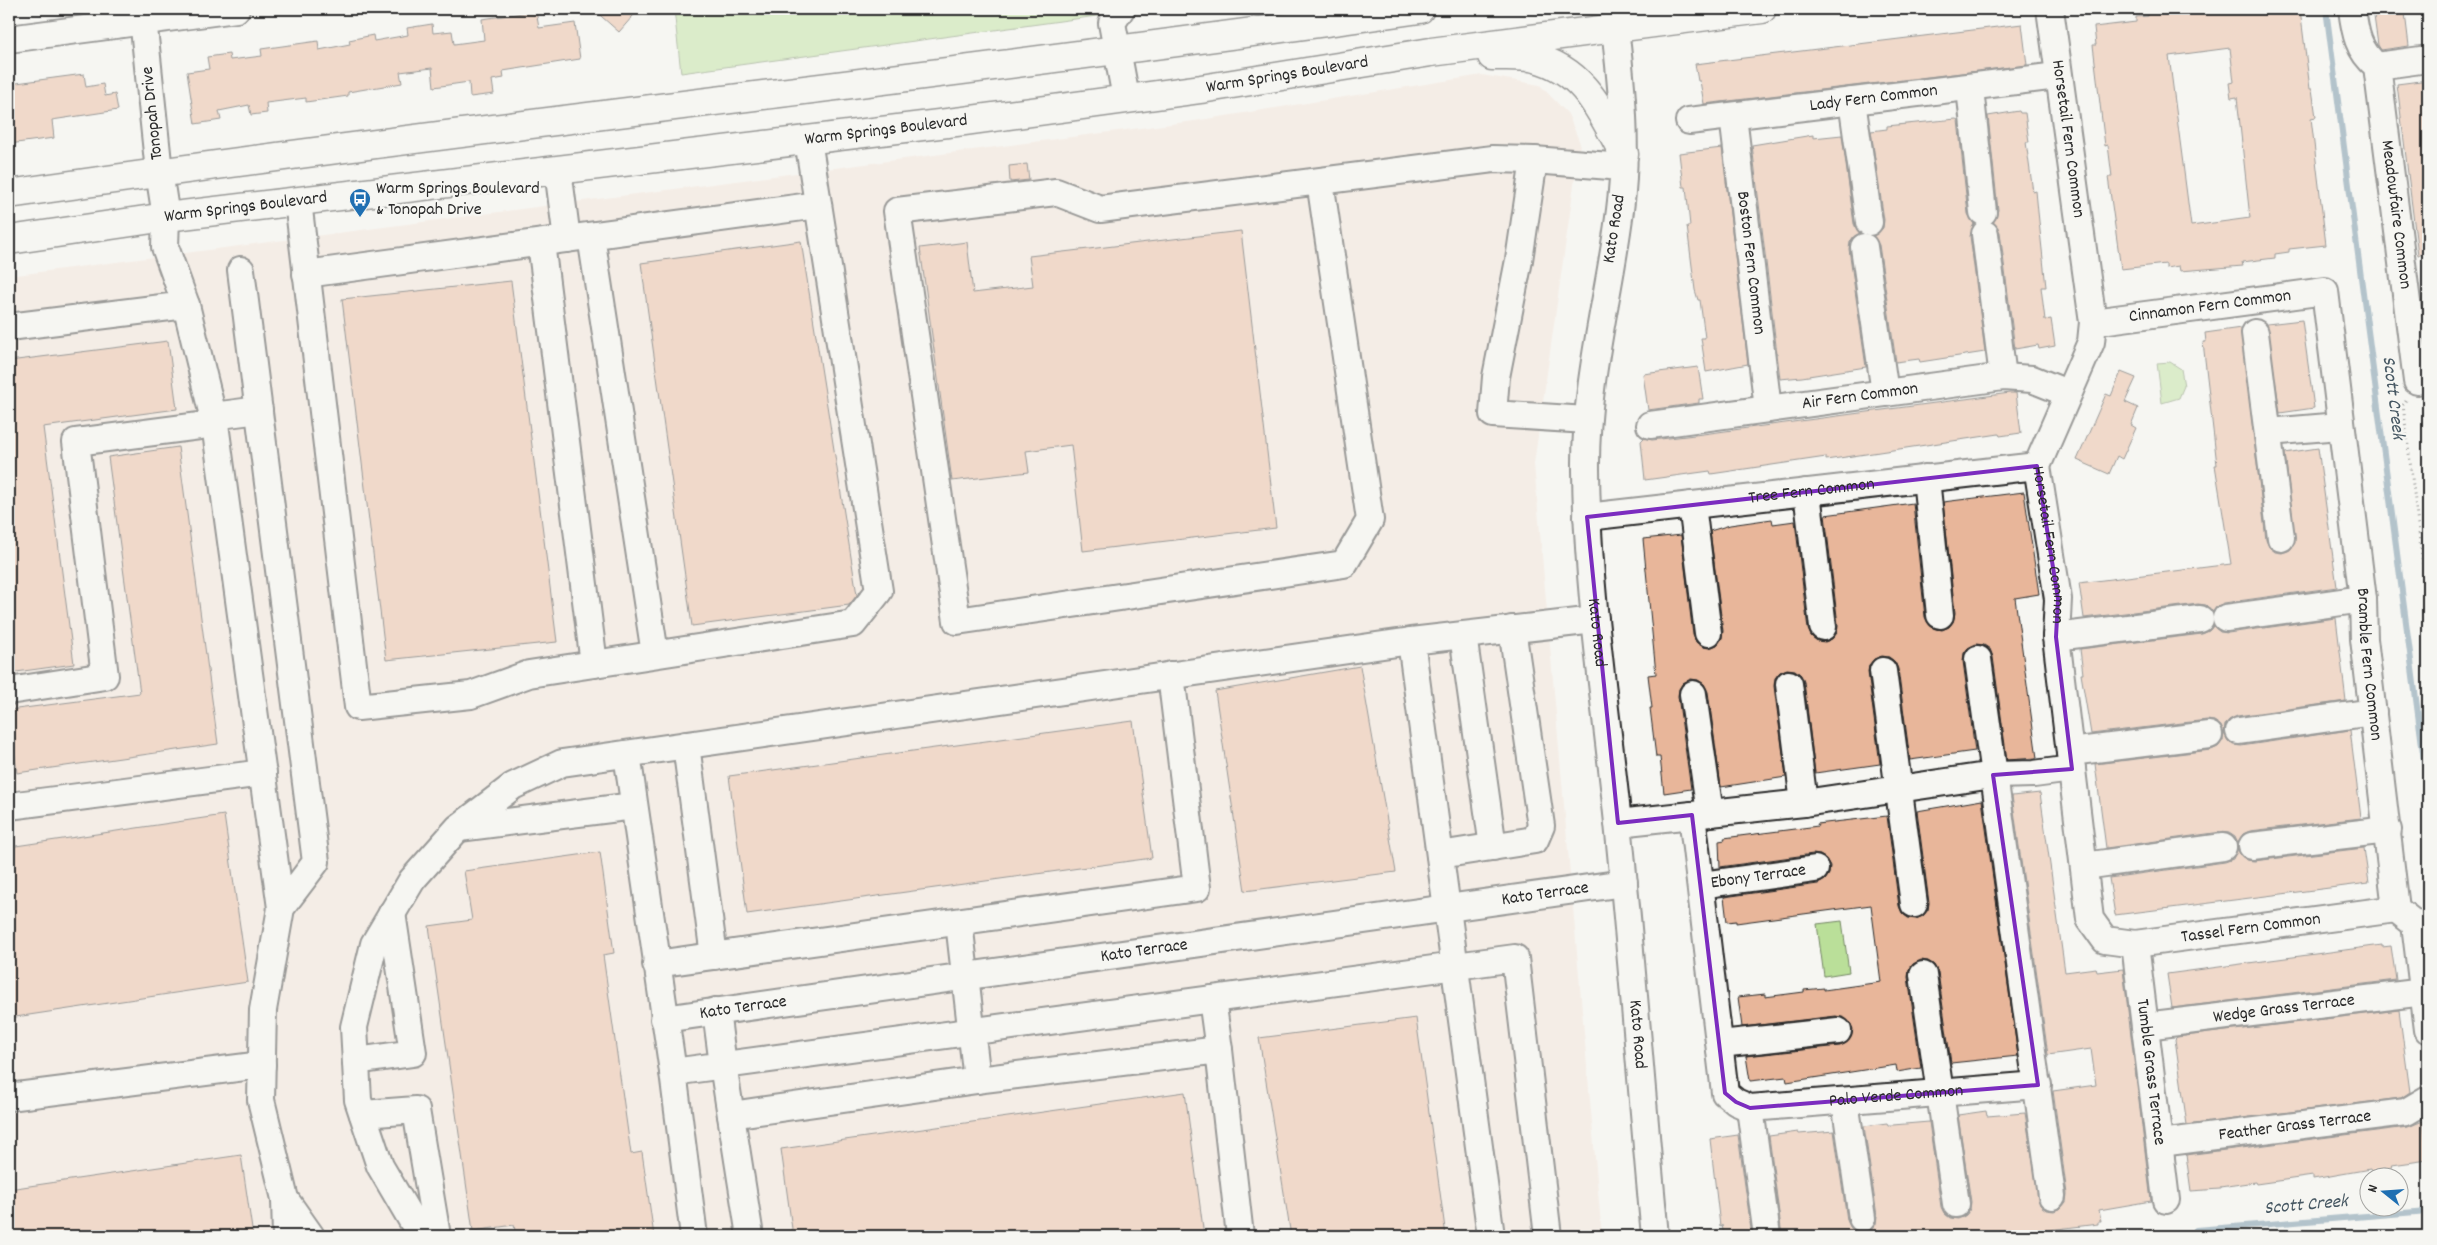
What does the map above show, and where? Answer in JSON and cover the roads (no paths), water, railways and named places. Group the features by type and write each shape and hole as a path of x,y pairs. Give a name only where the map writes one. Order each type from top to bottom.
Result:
{"main road":[{"path":"9,194 159,172 1117,52 1420,9"},
{"name":"Warm Springs Boulevard","path":"9,240 166,217 808,140 1201,89 1431,52 1614,18 1762,9"},
{"path":"1431,52 1535,58 1573,76 1590,92 1624,160"}],"street":[{"path":"9,39 142,15 236,9"},
{"name":"Horsetail Fern Common","path":"2050,9 2057,76 2093,322 2091,342 2037,466 2058,599 2056,637 2090,919 2105,940"},
{"path":"2352,9 2356,40 2369,60 2378,66 2428,60"},
{"path":"1109,13 1126,98"},
{"name":"Tonopah Drive","path":"142,15 159,172 166,217 165,247 186,305 214,420 281,908"},
{"name":"Kato Road","path":"1614,18 1622,102 1624,160 1620,211 1595,352 1587,420 1587,516 1595,620 1624,884 1655,1236"},
{"name":"Meadowfaire Common","path":"2378,66 2423,380"},
{"name":"Lady Fern Common","path":"1690,121 2057,76"},
{"path":"1970,88 2003,377"},
{"path":"1852,102 1869,222"},
{"name":"Boston Fern Common","path":"1733,116 1768,409"},
{"path":"298,201 358,707 471,695 529,674 853,624 879,592 808,140"},
{"path":"1320,181 1370,520 1344,564 957,621 897,211 1056,192 1100,209 1320,181 1493,159 1624,160"},
{"path":"1534,160 1496,377 1493,414 1587,420"},
{"path":"558,170 579,238 655,654"},
{"path":"306,274 818,205"},
{"path":"541,243 594,664"},
{"path":"1864,247 1885,393"},
{"path":"241,270 316,862 281,908 263,1010 261,1100 285,1199 286,1236"},
{"name":"Cinnamon Fern Common","path":"2093,322 2324,290"},
{"name":"Bramble Fern Common","path":"2324,290 2363,599 2364,639 2396,909"},
{"path":"9,327 186,305"},
{"path":"2256,333 2281,538"},
{"name":"Air Fern Common","path":"1650,425 2003,377 2032,379 2068,393"},
{"path":"9,691 105,676 76,442 214,420 259,410"},
{"path":"2268,432 2340,426"},
{"name":"Tree Fern Common","path":"1587,516 2037,466"},
{"path":"1926,478 1940,615"},
{"path":"1807,492 1823,627"},
{"path":"1692,505 1708,633"},
{"path":"2226,618 2363,599"},
{"path":"2056,637 2200,619"},
{"path":"425,1236 414,1224 380,1166 358,1100 354,1027 374,944 412,880 458,828 513,786 562,763 1411,641 1595,620"},
{"path":"1440,855 1535,840 1541,826 1512,629"},
{"path":"1464,635 1493,847"},
{"path":"1411,641 1491,1236"},
{"path":"1978,659 2052,1196"},
{"path":"1883,671 1914,904"},
{"path":"656,964 1197,888 1171,675"},
{"path":"1789,684 1804,803"},
{"path":"1693,694 1701,814 1701,885 1725,1093 1736,1102 1750,1108 1767,1236"},
{"path":"2239,731 2373,712"},
{"path":"1618,824 1899,790 1993,775 2209,735"},
{"path":"686,745 714,956"},
{"path":"627,754 673,1072 694,1236"},
{"path":"9,806 263,773"},
{"path":"458,828 634,806"},
{"path":"2252,846 2388,830"},
{"path":"2084,866 2223,847"},
{"name":"Ebony Terrace","path":"1701,885 1815,869"},
{"name":"Kato Terrace","path":"664,1019 1624,884"},
{"path":"2396,909 2415,924 2428,1030"},
{"name":"Tassel Fern Common","path":"2105,940 2134,944 2396,909"},
{"path":"356,1061 412,1054 392,913"},
{"path":"958,922 977,1080"},
{"name":"Tumble Grass Terrace","path":"2134,944 2166,1200"},
{"path":"673,1072 1515,958 1548,1236"},
{"path":"1923,975 1956,1204"},
{"name":"Wedge Grass Terrace","path":"2145,1026 2424,992"},
{"path":"1212,999 1240,1236"},
{"path":"716,1011 722,1065 750,1236"},
{"path":"1720,1044 1838,1031"},
{"path":"731,1115 977,1080 1219,1050"},
{"path":"9,1097 262,1065"},
{"name":"Palo Verde Common","path":"1750,1108 2038,1085"},
{"name":"Feather Grass Terrace","path":"2160,1143 2406,1112 2428,1100"},
{"path":"1845,1101 1862,1218"},
{"path":"363,1114 416,1110 438,1236"},
{"path":"285,1199 311,1236"}],"waterway":[{"name":"Scott Creek","path":"2326,9 2428,791"},
{"name":"Scott Creek","path":"2189,1236 2196,1230 2428,1211"}],"place":[{"name":"Warm Springs Boulevard & Tonopah Drive","path":"360,218"}]}
